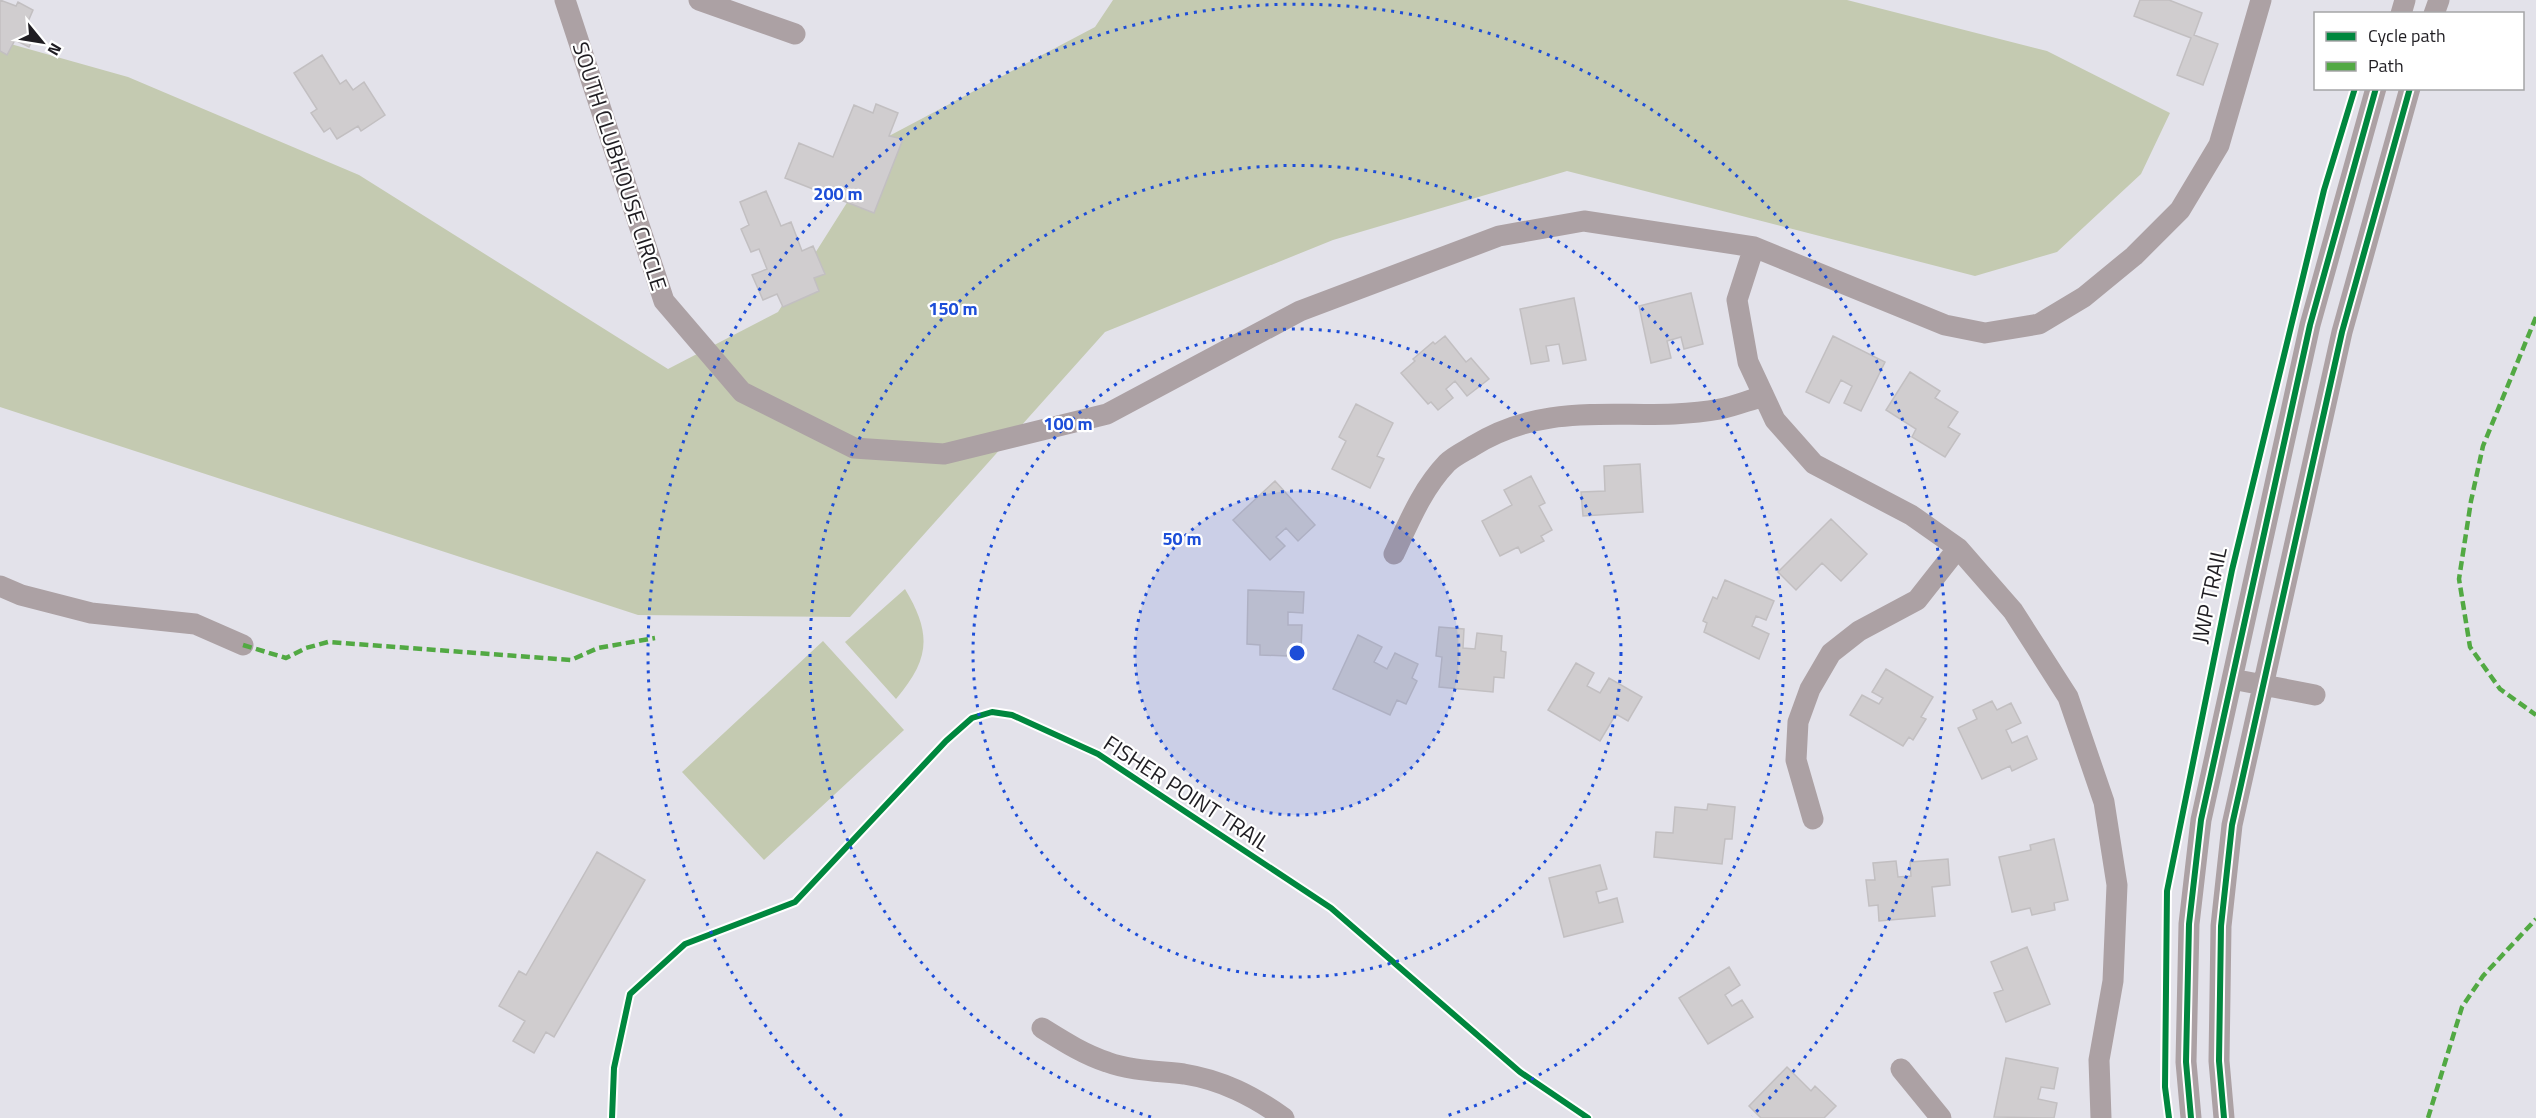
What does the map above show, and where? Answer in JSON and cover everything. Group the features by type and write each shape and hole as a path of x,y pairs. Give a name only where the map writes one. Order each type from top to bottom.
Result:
{"street":[{"name":"SOUTH CLUBHOUSE CIRCLE","path":"565,0 664,301 742,392 854,448 944,454 1107,414 1300,311 1499,236 1584,221 1754,247 1945,325 1985,333 2039,324 2084,297 2133,256 2180,210 2219,145 2261,0"},
{"path":"699,0 795,34"},
{"path":"2191,1118 2186,1062 2189,924 2201,820 2310,325 2375,90"},
{"path":"2224,1118 2219,1061 2221,927 2232,825 2342,332 2409,90"},
{"path":"1754,247 1737,300 1748,362 1775,420 1814,464 1911,515 1958,548 2013,610 2068,697 2104,802 2117,885 2113,981 2099,1060 2101,1118"},
{"path":"1394,554 1422,495 1448,462 1490,436 1545,417 1609,412 1719,409 1764,396"},
{"path":"1813,819 1796,760 1798,722 1810,689 1832,653 1859,631 1917,600 1958,548"},
{"path":"0,586 21,595 91,613 195,624 243,645"},
{"path":"2232,679 2315,695"},
{"path":"1042,1028 1080,1051 1108,1063 1187,1074 1226,1084 1260,1101 1284,1118"},
{"path":"1901,1069 1941,1118"}],"green space":[{"path":"1113,0 1847,0 2047,51 2170,113 2141,174 2057,252 1975,276 1567,171 1333,240 1105,332 850,617 638,615 0,407 0,41 128,77 359,175 668,369 778,312 889,136 1095,27"},
{"path":"905,589 920,620 923,646 916,671 896,699 845,642"},
{"path":"823,641 904,730 764,860 682,772"}],"building":[{"path":"0,0 16,6 18,2 33,10 27,24 30,26 27,31 35,34 29,47 15,40 7,55 0,51"},
{"path":"2140,0 2169,0 2202,13 2194,35 2218,44 2203,85 2177,75 2191,38 2134,16"},
{"path":"322,55 340,84 346,80 353,90 364,82 385,115 361,131 358,126 337,139 330,128 324,132 311,113 317,109 294,73"},
{"path":"876,104 898,113 889,136 903,139 874,213 785,178 799,143 833,157 854,105 873,113"},
{"path":"766,191 781,226 791,222 802,251 813,246 825,274 814,278 819,291 783,307 777,294 763,300 752,275 767,269 759,249 751,252 741,229 749,225 740,202"},
{"path":"1691,293 1703,344 1684,349 1681,337 1667,341 1671,358 1651,363 1639,306"},
{"path":"1574,298 1586,360 1563,364 1559,344 1546,346 1549,361 1531,364 1520,309"},
{"path":"1445,336 1466,362 1471,358 1489,379 1467,396 1455,381 1446,389 1453,398 1438,410 1431,402 1428,404 1401,373 1433,342 1435,344"},
{"path":"1833,336 1885,362 1861,411 1844,403 1852,386 1841,380 1829,403 1806,392"},
{"path":"1910,372 1940,391 1935,398 1958,412 1948,427 1960,434 1945,457 1912,437 1916,429 1886,410"},
{"path":"1356,404 1393,423 1377,456 1384,459 1370,488 1332,469 1346,441 1339,437"},
{"path":"1640,464 1643,512 1583,516 1581,492 1605,491 1604,466"},
{"path":"1531,476 1545,503 1539,506 1552,530 1541,536 1544,541 1521,553 1518,547 1500,556 1482,521 1512,505 1504,490"},
{"path":"1275,481 1315,525 1298,541 1286,528 1276,537 1285,546 1270,560 1233,520"},
{"path":"1831,519 1867,554 1841,581 1822,563 1796,590 1778,572"},
{"path":"1725,580 1774,601 1766,620 1756,616 1752,626 1769,634 1759,659 1704,632 1707,623 1703,621 1713,597 1717,599"},
{"path":"1248,590 1304,592 1303,613 1288,612 1288,625 1302,625 1301,650 1288,650 1287,656 1260,655 1260,645 1247,644"},
{"path":"1439,627 1464,629 1463,648 1475,649 1477,633 1502,636 1501,651 1506,652 1504,678 1494,677 1493,692 1439,687 1442,657 1436,656"},
{"path":"1358,635 1382,647 1374,662 1387,669 1395,653 1418,664 1412,678 1417,681 1406,704 1397,700 1390,715 1333,689"},
{"path":"1576,663 1594,673 1587,686 1600,693 1609,678 1642,697 1628,721 1616,714 1600,741 1548,710"},
{"path":"1886,669 1933,697 1921,717 1926,719 1913,740 1909,737 1903,746 1850,715 1862,695 1879,704 1883,698 1872,692"},
{"path":"1992,701 1997,710 2011,703 2021,723 2006,730 2012,743 2027,736 2037,759 2012,771 2010,766 1982,779 1958,728 1977,719 1973,710"},
{"path":"1708,804 1735,807 1732,839 1725,839 1722,864 1654,857 1656,832 1673,833 1675,807 1707,810"},
{"path":"2054,839 2068,900 2054,903 2055,910 2032,915 2030,908 2012,912 1999,857 2031,850 2030,845"},
{"path":"597,852 645,880 554,1037 546,1032 534,1053 513,1041 525,1021 499,1006 519,971 526,975"},
{"path":"1948,859 1950,885 1932,887 1935,916 1879,921 1878,905 1869,906 1866,880 1875,880 1873,863 1896,861 1898,877 1911,876 1910,862"},
{"path":"1600,865 1607,889 1596,892 1599,903 1617,898 1623,922 1564,937 1549,878"},
{"path":"2027,947 2050,1004 2006,1022 1994,993 2003,990 1991,962"},
{"path":"1729,967 1740,985 1725,995 1732,1006 1742,1000 1753,1017 1708,1044 1679,998"},
{"path":"2006,1058 2058,1068 2054,1089 2041,1087 2038,1099 2057,1103 2054,1118 1994,1117"},
{"path":"1787,1067 1811,1091 1815,1086 1836,1106 1824,1118 1761,1118 1749,1106"}],"marked path":[{"path":"2536,317 2483,446 2471,501 2459,579 2470,647 2500,689 2536,715"},
{"path":"243,645 286,658 306,648 328,642 571,660 598,648 655,638"},
{"path":"2428,1118 2462,1007 2483,976 2536,919"}],"cycle path":[{"name":"JWP TRAIL","path":"2169,1118 2165,1087 2167,891 2232,570 2324,190 2354,90"},
{"path":"2191,1118 2186,1062 2189,924 2201,820 2310,325 2375,90"},
{"path":"2224,1118 2219,1061 2221,926 2232,825 2342,332 2409,90"},
{"name":"FISHER POINT TRAIL","path":"612,1118 614,1068 630,994 685,944 795,902 946,741 972,718 992,712 1012,715 1098,754 1331,908 1520,1072 1588,1118"}]}
